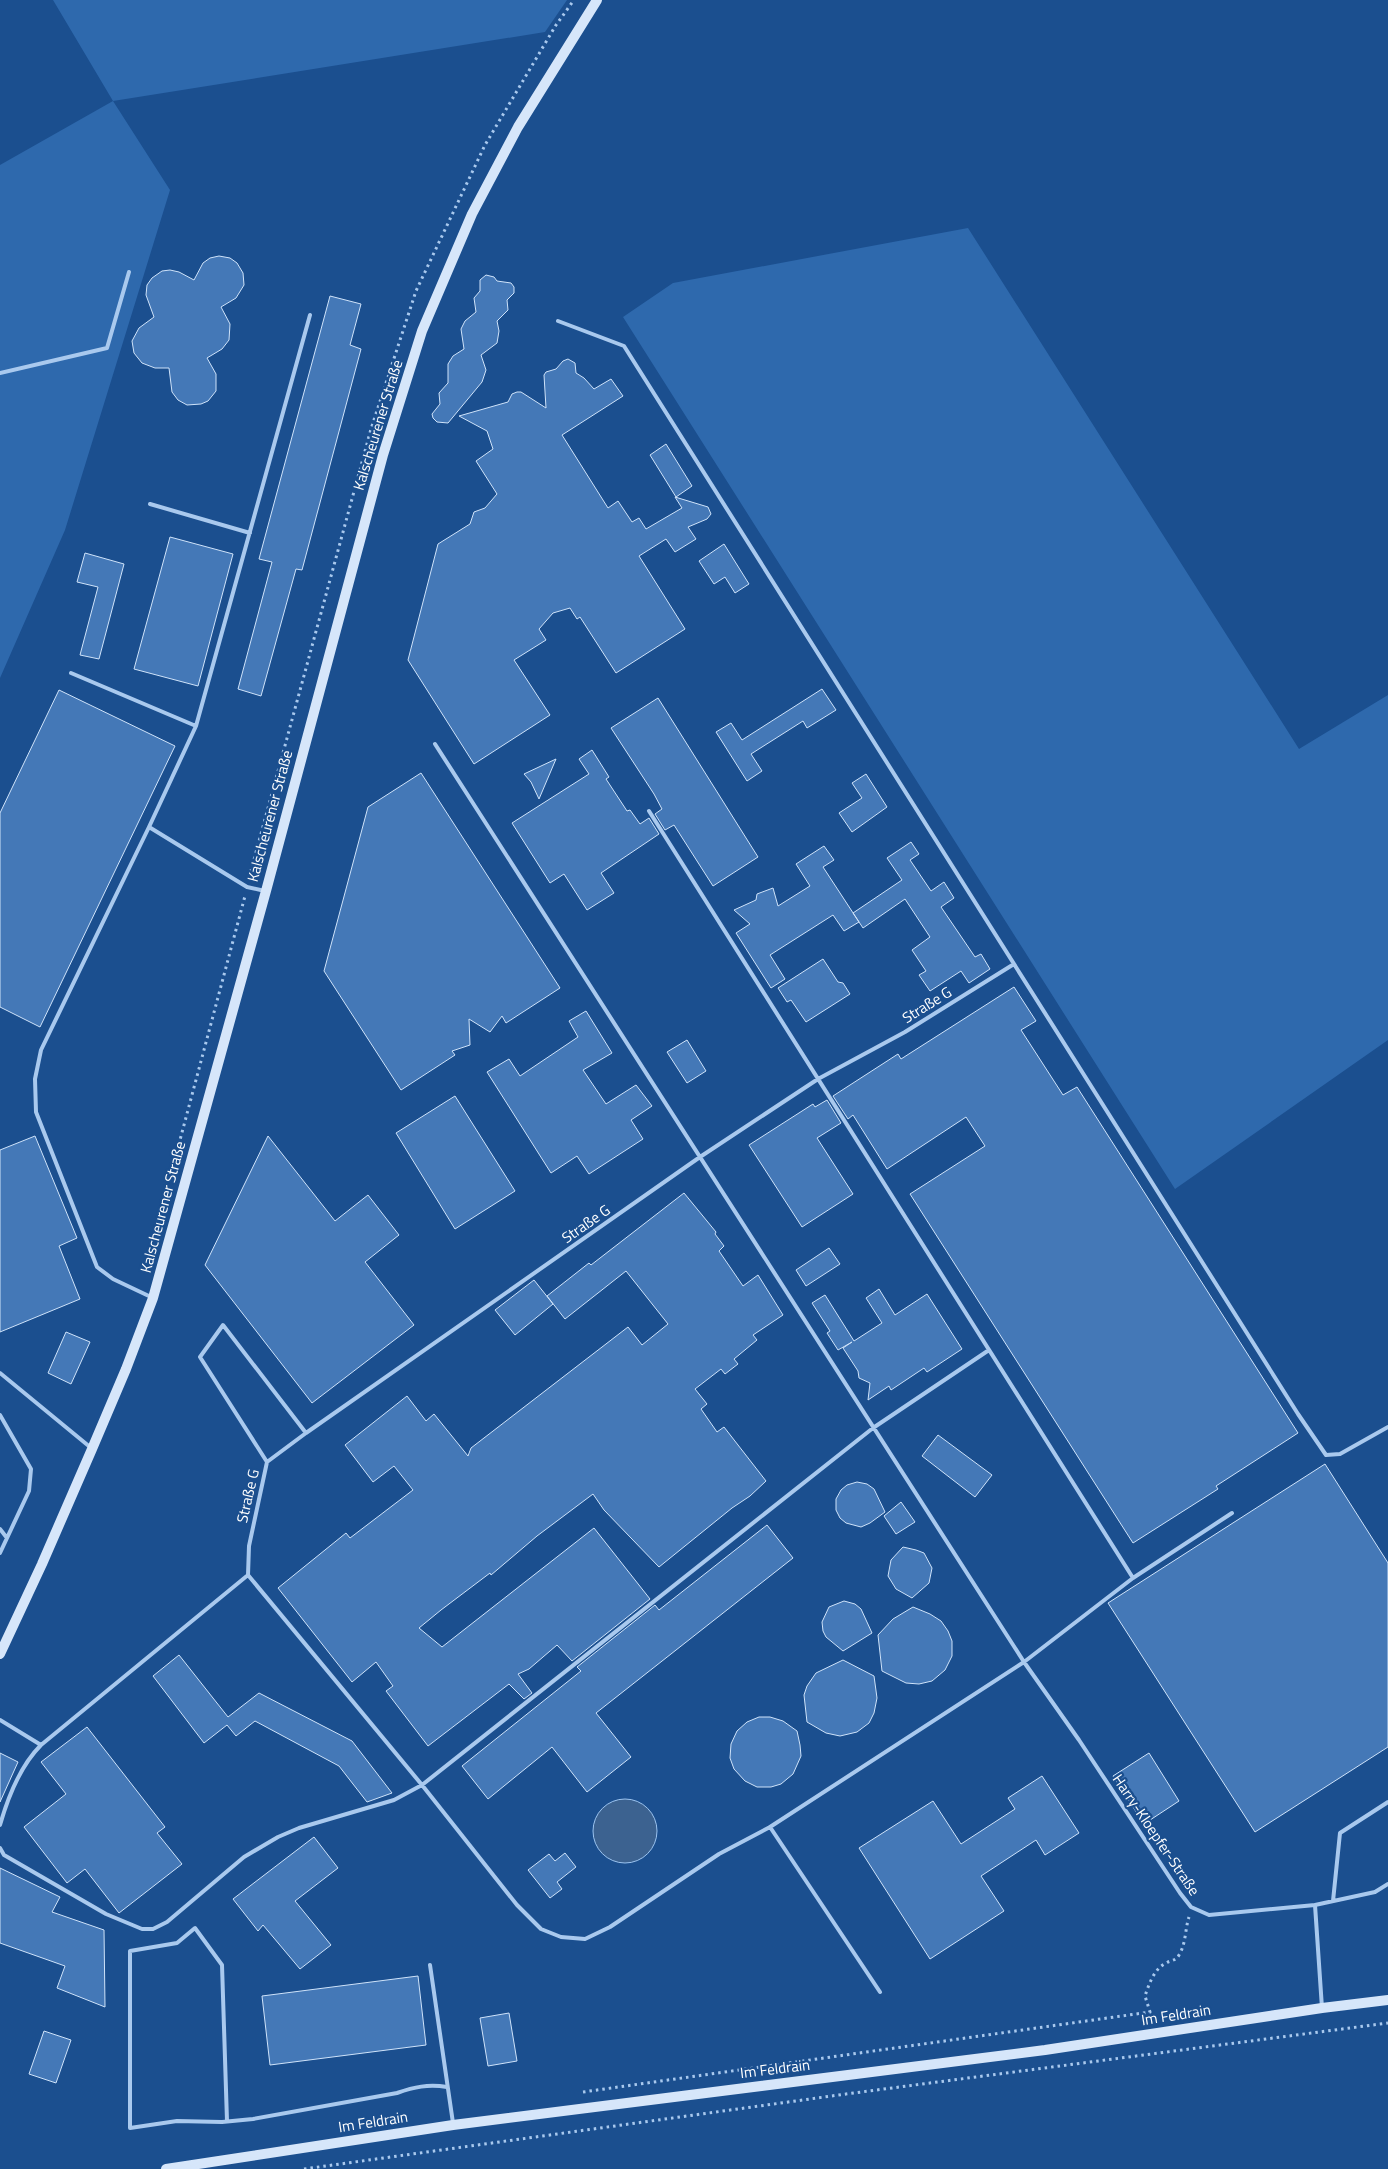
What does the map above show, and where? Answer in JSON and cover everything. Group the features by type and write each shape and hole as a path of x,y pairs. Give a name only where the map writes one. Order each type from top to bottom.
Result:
{"main road":[{"name":"Kalscheurener Straße","path":"0,1654 92,1449 126,1369 153,1298 266,891 383,455 422,331 472,214 518,127 597,0"},
{"name":"Im Feldrain","path":"166,2169 453,2125 1046,2050 1322,2008 1388,2000"}],"lane":[{"path":"0,373 107,348 129,272"},
{"path":"153,1298 113,1279 97,1267 36,1112 35,1079 41,1050 196,726 310,315"},
{"path":"558,321 624,346 1326,1455 1340,1454 1388,1427"},
{"path":"150,504 250,533"},
{"path":"71,673 196,726"},
{"name":"Harry-Kloepfer-Straße","path":"435,744 1024,1662 1079,1740 1191,1907 1209,1915 1315,1905 1375,1892 1388,1884"},
{"path":"649,811 1133,1578"},
{"path":"149,827 247,887 266,891"},
{"name":"Straße G","path":"248,1575 248,1546 267,1462 700,1157 818,1079 905,1032 1014,964"},
{"path":"267,1462 200,1357 222,1325 306,1433"},
{"path":"0,1848 4,1854 106,1914 142,1929 153,1929 167,1922 244,1857 278,1836 394,1800 422,1785 873,1428 989,1350"},
{"path":"0,1373 92,1449"},
{"path":"0,1415 30,1469 29,1491 0,1553"},
{"path":"0,1825 5,1809 29,1757 248,1575 422,1785 517,1904 541,1929 561,1938 584,1939 610,1927 719,1854 770,1826 1024,1662 1133,1578 1232,1513"},
{"path":"0,1529 7,1538"},
{"path":"0,1720 42,1745"},
{"path":"1333,1901 1340,1833 1388,1802"},
{"path":"770,1826 880,1992"},
{"path":"1315,1905 1322,2008"},
{"path":"227,2121 222,1965 195,1928 177,1943 130,1951 130,2128 177,2121 227,2121 253,2119 387,2095 416,2086 432,2084 447,2086"},
{"path":"430,1965 453,2125"}],"path":[{"path":"579,2093 1150,2012 1145,1996 1152,1977 1166,1962 1176,1960 1180,1955 1191,1907"},
{"path":"304,2169 846,2094 1388,2023"}],"shaded area":[{"path":"53,0 567,0 545,32 113,101"},
{"path":"113,101 170,190 65,530 0,678 0,165"},
{"path":"968,228 1299,749 1388,695 1388,1040 1175,1189 623,317 673,283"},
{"path":"625,1799 637,1801 648,1808 655,1819 657,1831 655,1843 648,1854 637,1861 625,1863 613,1861 602,1854 595,1843 593,1831 595,1819 602,1808 613,1801"}],"building":[{"path":"219,256 230,258 237,263 243,273 244,285 236,298 221,307 230,324 229,340 222,349 207,358 216,374 216,391 208,401 201,404 187,405 178,400 172,392 169,368 155,368 142,363 134,353 132,341 139,328 154,317 146,295 147,285 152,278 162,271 170,270 179,272 194,280 203,263 210,258"},
{"path":"486,275 494,277 497,281 511,283 514,287 514,293 507,300 508,310 497,321 499,331 497,343 481,355 486,370 482,382 448,423 437,422 432,414 440,404 439,393 448,383 448,364 453,356 464,349 461,329 465,321 476,312 474,298 480,291 480,280"},
{"path":"330,296 361,304 350,345 361,349 302,570 296,569 261,696 238,689 272,562 259,559"},
{"path":"568,359 575,363 576,373 584,378 594,389 611,379 623,396 562,435 608,508 618,501 632,522 639,518 646,529 682,508 675,497 708,507 711,514 707,519 688,527 696,539 675,552 666,539 639,556 685,629 616,673 580,617 577,619 570,608 553,613 539,629 546,640 514,660 550,715 474,764 408,660 438,544 470,524 474,512 485,508 497,494 476,461 493,449 487,431 459,416 508,402 512,394 517,392 521,392 546,408 544,375 546,372 556,369 563,361"},
{"path":"666,444 692,486 676,497 650,455"},
{"path":"170,537 233,554 198,686 134,669"},
{"path":"724,544 749,584 735,593 725,577 714,584 699,561"},
{"path":"85,553 124,564 99,659 80,655 98,587 77,582"},
{"path":"822,689 836,710 807,728 803,721 751,754 762,771 747,781 716,732 731,723 742,740"},
{"path":"59,690 175,746 40,1027 0,1007 0,813"},
{"path":"658,698 758,857 713,886 674,825 665,830 655,814 662,809 611,728"},
{"path":"592,750 609,777 606,779 627,811 630,810 640,824 649,818 659,834 601,873 614,893 587,910 564,874 550,883 512,823 589,774 579,759"},
{"path":"556,759 539,799 531,782 524,774"},
{"path":"421,773 560,988 506,1023 502,1016 490,1032 469,1019 470,1045 452,1051 455,1055 401,1090 324,971 368,807"},
{"path":"866,774 887,807 852,832 839,813 862,798 852,783"},
{"path":"911,842 919,854 910,860 931,891 944,882 954,898 941,907 975,957 981,954 990,969 969,983 961,971 930,991 919,975 926,971 912,950 930,937 905,899 863,928 853,913 902,880 887,858"},
{"path":"824,846 834,860 823,867 859,922 844,931 833,915 770,955 785,979 771,988 736,933 750,924 734,910 756,900 757,894 773,888 778,906 810,886 796,864"},
{"path":"823,959 838,982 843,983 850,994 806,1022 791,1000 787,1002 778,988"},
{"path":"1014,987 1036,1021 1021,1030 1063,1095 1077,1087 1298,1433 1216,1486 1218,1489 1133,1543 910,1194 985,1146 966,1117 887,1169 853,1115 848,1119 833,1096 898,1054 901,1059"},
{"path":"586,1011 612,1053 583,1070 606,1104 636,1085 652,1106 631,1120 643,1139 589,1174 577,1156 551,1173 487,1072 509,1059 520,1076 578,1037 569,1021"},
{"path":"687,1040 706,1071 687,1083 667,1052"},
{"path":"455,1096 515,1191 455,1229 396,1133"},
{"path":"827,1100 841,1123 817,1138 853,1194 802,1227 749,1145 813,1104 815,1107"},
{"path":"35,1136 77,1238 59,1246 80,1299 0,1332 0,1150"},
{"path":"268,1136 335,1221 368,1195 399,1235 365,1262 414,1325 312,1403 205,1265"},
{"path":"684,1193 716,1232 715,1234 724,1246 719,1251 743,1286 758,1275 783,1315 753,1335 757,1340 734,1359 738,1364 725,1374 721,1369 695,1389 707,1404 701,1409 717,1432 724,1427 766,1481 750,1496 732,1508 659,1567 604,1510 593,1494 537,1536 491,1575 490,1573 441,1610 419,1628 442,1647 594,1528 650,1599 572,1661 557,1645 529,1669 518,1674 532,1693 524,1699 509,1684 428,1746 386,1691 393,1686 376,1662 352,1682 278,1588 346,1533 350,1538 413,1490 394,1466 373,1482 345,1445 407,1396 426,1421 434,1414 468,1456 471,1448 628,1327 642,1345 668,1324 626,1271 565,1319 547,1296 589,1263 591,1265"},
{"path":"829,1248 840,1264 806,1286 796,1270"},
{"path":"534,1280 553,1304 515,1335 495,1310"},
{"path":"879,1289 895,1315 927,1294 962,1349 927,1372 924,1368 891,1390 889,1386 868,1400 870,1383 859,1378 858,1371 843,1348 852,1342 838,1350 827,1333 830,1331 812,1303 825,1295 854,1341 882,1323 866,1298"},
{"path":"66,1332 90,1342 71,1384 48,1373"},
{"path":"938,1435 992,1475 975,1497 922,1456"},
{"path":"1325,1464 1388,1563 1388,1747 1255,1832 1108,1603"},
{"path":"857,1482 867,1484 874,1489 885,1512 861,1527 846,1523 840,1518 836,1510 836,1499 841,1490 847,1485"},
{"path":"901,1502 915,1522 896,1534 884,1516"},
{"path":"767,1525 793,1558 596,1713 631,1757 587,1792 552,1747 488,1799 462,1766 581,1671 577,1667 655,1605 659,1610"},
{"path":"903,1547 924,1553 932,1568 929,1583 912,1598 896,1589 888,1576 891,1560"},
{"path":"844,1601 855,1604 861,1609 872,1633 843,1651 826,1637 822,1622 829,1607"},
{"path":"913,1607 941,1621 952,1641 952,1656 945,1670 932,1681 919,1684 906,1683 882,1671 878,1635 893,1619"},
{"path":"179,1655 228,1717 259,1693 352,1741 392,1793 367,1802 339,1766 255,1721 236,1736 227,1725 204,1743 153,1676"},
{"path":"843,1660 874,1676 877,1698 874,1713 869,1723 857,1732 840,1736 826,1733 807,1722 804,1695 807,1686 816,1673"},
{"path":"759,1717 770,1717 783,1721 797,1731 800,1745 801,1756 793,1774 781,1784 771,1787 757,1787 745,1781 734,1769 730,1758 731,1744 737,1731 747,1722"},
{"path":"87,1727 165,1827 157,1833 182,1864 119,1913 85,1869 67,1883 24,1827 66,1794 41,1762"},
{"path":"0,1753 18,1762 0,1802"},
{"path":"1149,1753 1179,1801 1144,1824 1113,1776"},
{"path":"1042,1776 1079,1833 1045,1855 1036,1840 981,1876 1004,1911 930,1959 859,1848 933,1801 961,1844 1015,1809 1008,1798"},
{"path":"314,1837 338,1868 295,1901 331,1945 300,1969 263,1925 258,1931 233,1899"},
{"path":"565,1853 576,1867 557,1882 562,1889 550,1898 528,1870 549,1854 555,1861"},
{"path":"0,1868 60,1897 52,1912 104,1930 105,2007 57,1988 65,1966 0,1943"},
{"path":"418,1976 426,2045 270,2065 262,1996"},
{"path":"509,2013 517,2061 488,2066 480,2018"},
{"path":"44,2031 71,2040 56,2083 29,2074"}]}
